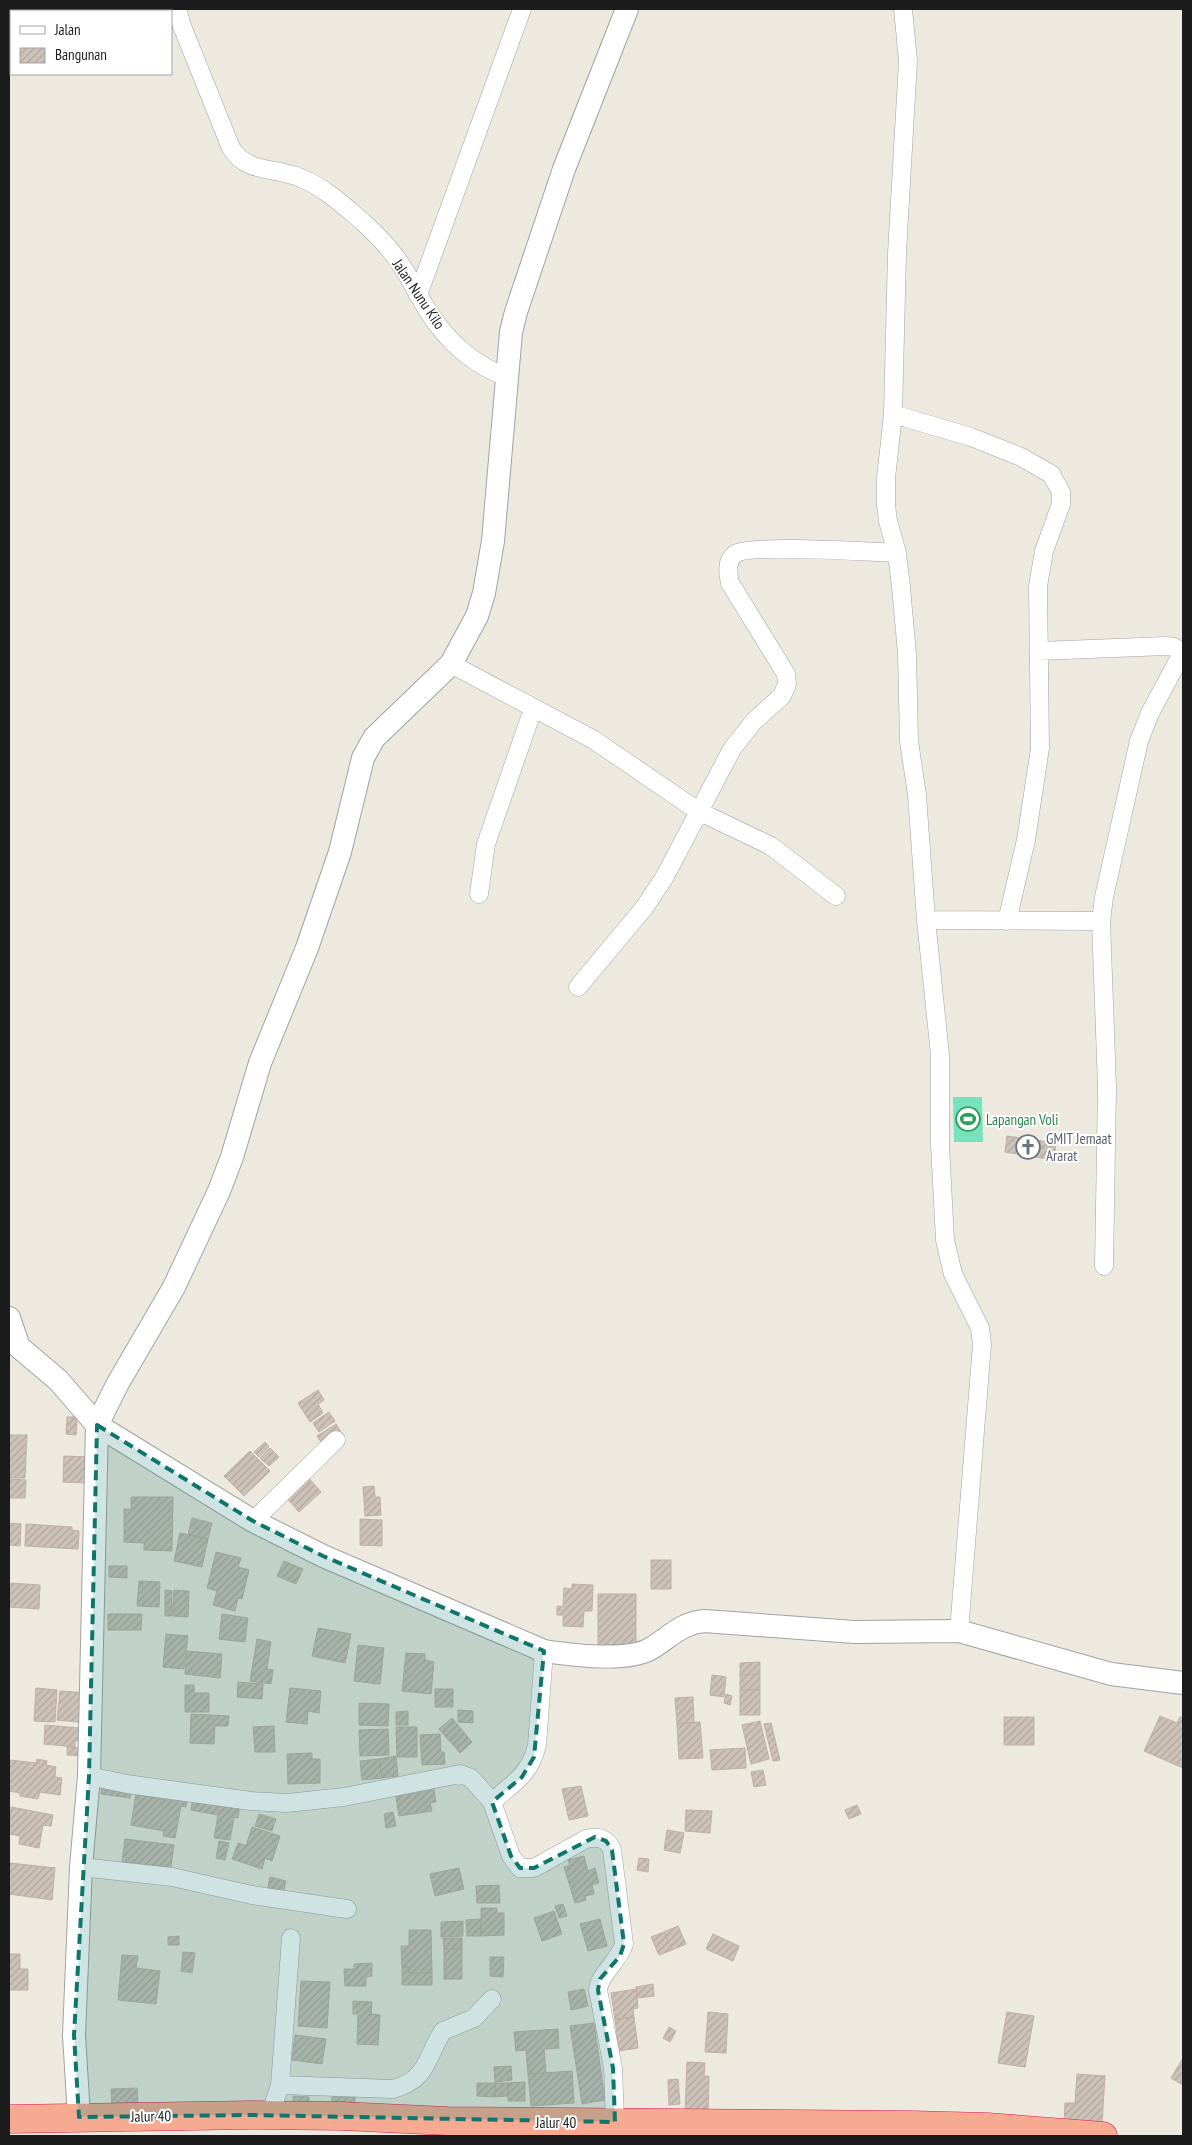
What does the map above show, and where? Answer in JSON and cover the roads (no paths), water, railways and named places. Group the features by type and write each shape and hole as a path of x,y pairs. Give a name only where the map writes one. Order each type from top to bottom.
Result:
{"highway":[{"name":"Jalur 40","path":"9,2119 79,2126 270,2115 447,2121 911,2124 987,2127 1103,2136"}],"street":[{"name":"Jalan Nunu Kilo","path":"178,9 182,26 231,148 237,157 252,167 279,170 301,178 320,188 363,223 401,263 429,313 454,343 491,372 508,377"},
{"path":"418,295 522,9"},
{"path":"79,2126 74,2035 81,1867 89,1776 97,1425 118,1383 174,1287 219,1190 232,1157 260,1063 307,948 340,852 363,758 374,738 451,664 477,616 484,593 493,541 511,332 564,169 627,9"},
{"path":"902,9 908,61 897,253 893,414 886,478 886,505 888,521 897,553 907,654 910,742 940,1055 940,1144 945,1240 953,1274 980,1328 982,1344 959,1631"},
{"path":"893,414 971,437 1021,457 1051,474 1061,492 1061,504 1044,551 1038,586 1040,748 1036,784 1026,840 1007,921"},
{"path":"578,987 644,908 679,852 698,811 732,749 754,721 782,696 787,684 786,674 730,583 728,568 731,558 739,552 785,549 897,553"},
{"path":"1039,651 1166,646 1174,647 1180,651 1179,659 1150,713 1139,741 1108,879 1101,921 1106,1087 1104,1266"},
{"path":"451,664 594,740 698,811 771,846 836,896"},
{"path":"479,894 486,844 534,709"},
{"path":"926,920 1101,921"},
{"path":"9,1318 14,1349 58,1380 97,1425 253,1521 323,1556 544,1651 582,1657 638,1654 650,1650 682,1626 704,1621 854,1632 959,1631 1111,1674 1153,1681 1183,1683"},
{"path":"253,1521 336,1440"},
{"path":"492,1802 522,1777 534,1757 537,1745 544,1651"},
{"path":"89,1776 174,1790 287,1803 344,1798 460,1774 471,1778 492,1802 510,1856 520,1868 534,1868 586,1838 600,1838 606,1841 612,1850 624,1944 620,1956 600,1979 598,1990 612,2068 615,2122"},
{"path":"81,1867 172,1877 252,1895 347,1909"},
{"path":"270,2115 280,2085 292,1938"},
{"path":"280,2085 393,2089 407,2085 423,2072 442,2031 474,2018 492,1999"}],"place":[{"name":"Lapangan Voli","path":"968,1119"},
{"name":"GMIT Jemaat Ararat","path":"1028,1147"}]}
